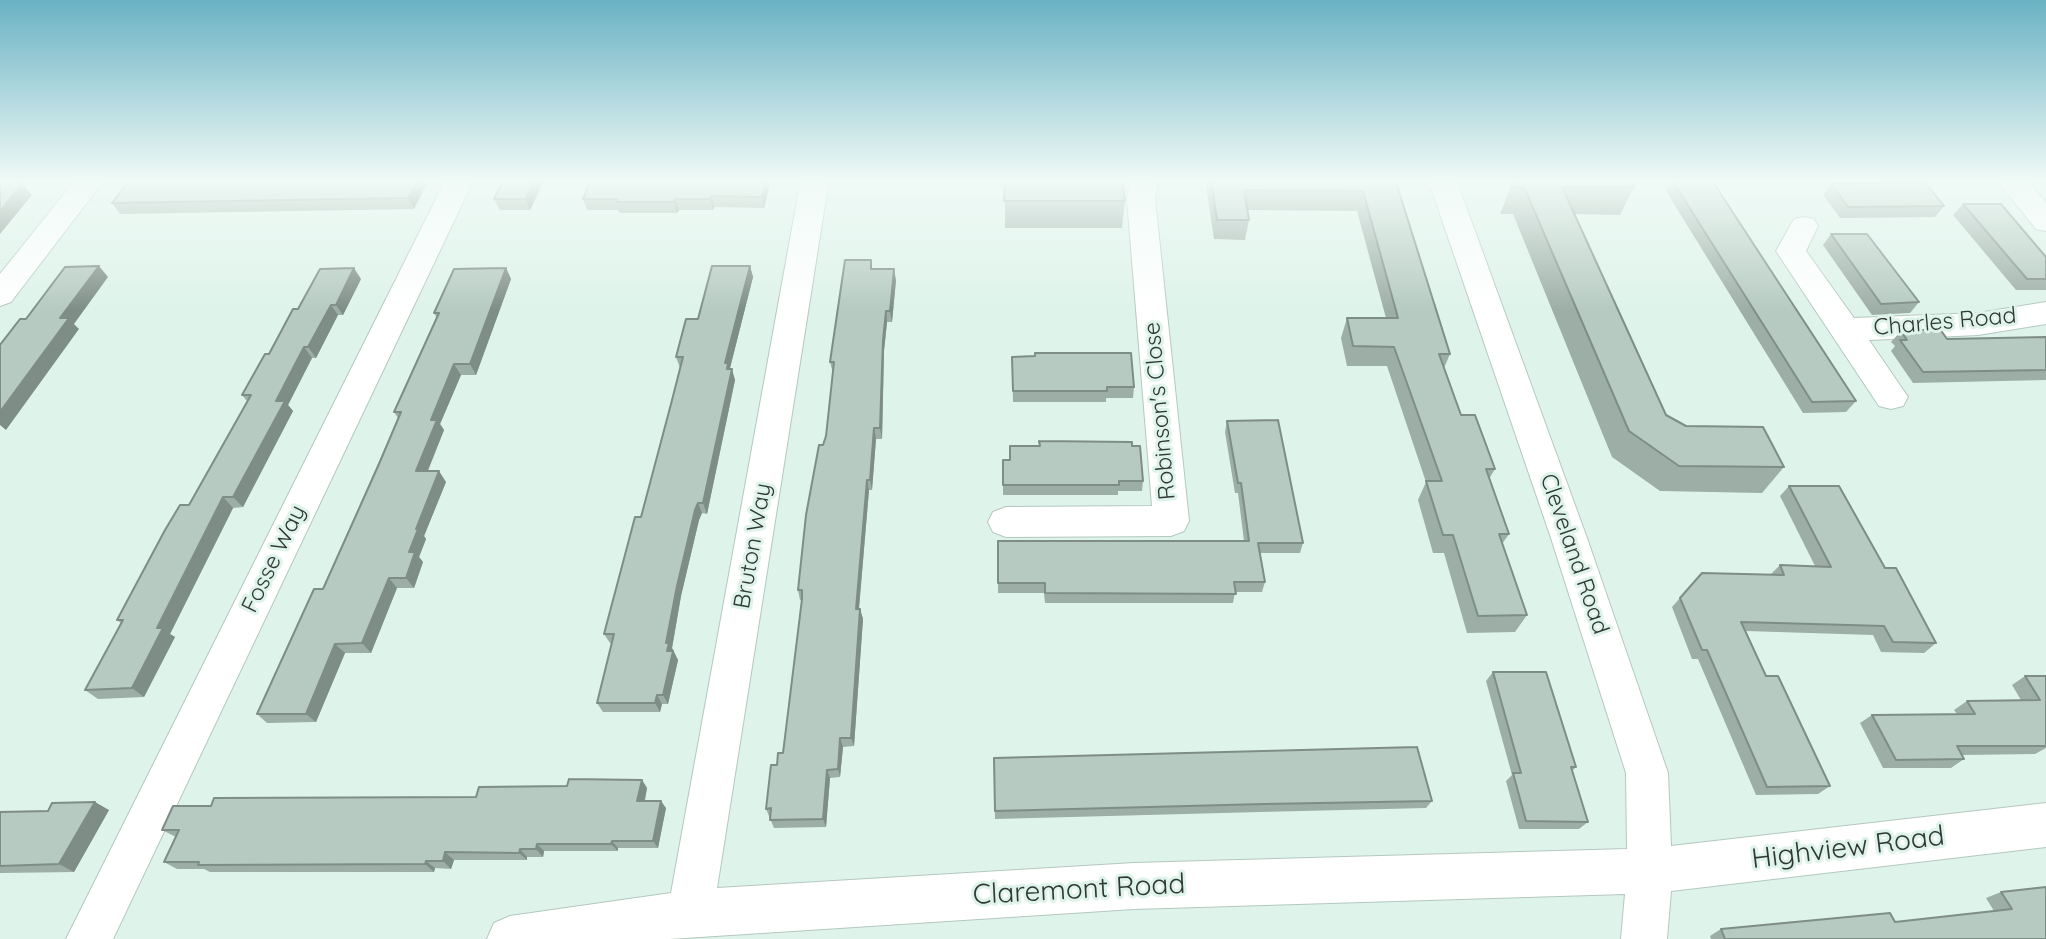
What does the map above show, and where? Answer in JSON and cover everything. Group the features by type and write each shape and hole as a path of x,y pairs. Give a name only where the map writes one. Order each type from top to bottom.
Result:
{"street":[{"path":"0,295 57,223"},
{"name":"Fosse Way","path":"89,939 439,223"},
{"name":"Bruton Way","path":"690,913 808,223"},
{"name":"Robinson's Close","path":"1006,522 1171,521 1142,223"},
{"name":"Cleveland Road","path":"1458,223 1569,538 1647,774 1650,871 1644,939"},
{"name":"Charles Road","path":"1804,226 1791,251 1891,397"},
{"name":"Charles Road","path":"1844,330 1979,324 2046,313"},
{"name":"Highview Road","path":"1650,871 2046,825"},
{"name":"Claremont Road","path":"510,939 690,913 1134,886 1650,871"}],"building":[{"path":"1372,223 1409,223 1450,354 1439,354 1461,415 1475,415 1495,469 1486,469 1509,534 1499,534 1527,615 1478,616 1453,535 1443,535 1426,481 1442,481 1394,347 1353,346 1347,318 1398,318"},
{"path":"1539,223 1578,223 1666,415 1686,426 1763,427 1784,467 1679,466 1629,431"},
{"path":"1699,223 1740,223 1856,401 1812,402"},
{"path":"1979,223 2017,223 2046,257 2046,279 2027,279"},
{"path":"1831,234 1867,234 1919,302 1881,304"},
{"path":"845,260 871,260 871,269 894,269 890,311 886,311 883,340 880,428 874,428 870,480 867,480 856,609 860,609 851,738 840,738 838,769 827,770 823,819 770,820 771,808 766,809 771,765 777,765 778,753 783,753 802,599 802,590 798,590 806,515 819,445 823,445 826,436 834,362 830,362"},
{"path":"99,266 60,318 69,318 0,412 0,345 20,319 26,319 65,267"},
{"path":"712,266 750,266 725,363 728,363 727,369 732,369 703,503 698,503 695,510 677,586 666,643 669,643 667,651 673,651 663,695 657,695 655,703 597,703 614,634 604,634 635,517 641,517 683,357 676,357 686,319 698,319"},
{"path":"354,268 336,305 331,305 308,347 304,347 276,401 285,401 233,497 223,497 157,628 163,628 132,688 85,690 123,620 117,620 165,530 180,505 189,505 251,395 242,395 265,354 269,354 293,309 298,309 320,269"},
{"path":"506,268 470,364 454,364 431,420 437,420 416,471 439,471 416,529 409,552 415,552 406,578 389,578 362,643 335,644 306,714 257,714 314,589 323,589 379,464 401,412 394,412 439,313 434,313 454,269"},
{"path":"1940,329 1947,339 2046,337 2046,370 1923,372 1900,340 1907,340 1901,331"},
{"path":"1035,353 1131,353 1134,387 1107,387 1107,391 1013,391 1012,357 1035,356"},
{"path":"1278,420 1303,543 1258,543 1265,582 1234,582 1236,594 1045,593 1045,583 998,583 998,541 1249,541 1241,483 1238,483 1227,421"},
{"path":"1039,441 1132,442 1132,446 1140,446 1143,481 1119,481 1119,485 1003,485 1003,460 1010,460 1010,446 1040,446"},
{"path":"1789,486 1839,486 1885,568 1896,568 1936,643 1893,642 1884,626 1741,622 1766,676 1778,676 1830,786 1767,787 1707,650 1702,650 1680,598 1702,573 1784,575 1780,565 1831,567"},
{"path":"1493,672 1546,672 1576,767 1571,767 1588,822 1526,821 1513,773 1521,773"},
{"path":"2025,676 2046,676 2046,746 1957,746 1964,759 1896,760 1872,715 1975,714 1967,701 2040,700"},
{"path":"1417,747 1432,801 995,811 994,758"},
{"path":"569,779 642,780 637,801 661,801 653,841 537,844 536,849 520,849 519,853 445,852 443,861 426,861 425,864 198,865 199,862 164,862 179,830 162,830 173,806 211,806 214,798 476,797 479,787 567,786"},
{"path":"95,802 59,864 0,866 0,812 48,811 52,803"},
{"path":"2046,887 2046,939 1725,939 1721,929 1890,913 1895,922 2012,909 2001,892"}]}
